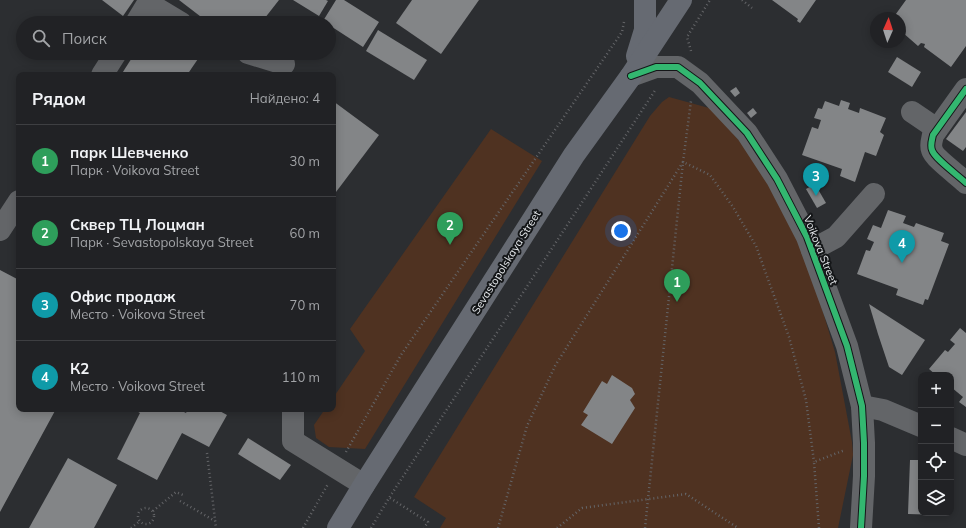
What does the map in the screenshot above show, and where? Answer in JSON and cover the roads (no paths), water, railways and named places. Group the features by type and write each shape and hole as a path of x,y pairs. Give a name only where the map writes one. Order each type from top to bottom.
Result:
{"main road":[{"path":"631,76 645,30 645,0"},
{"name":"Sevastopolskaya Street","path":"338,528 574,155 631,76 681,0"}],"street":[{"path":"140,16 148,3 169,16"},
{"path":"104,72 112,60"},
{"path":"271,60 284,64"},
{"name":"Voikova Street","path":"631,76 656,67 678,67 700,83 747,133 777,179 807,237 847,346 862,406 864,443 861,528"},
{"path":"966,89 937,129 931,144 932,152 937,158 966,182"},
{"path":"912,112 937,129"},
{"path":"812,250 836,237 874,194"},
{"path":"0,230 16,206"},
{"path":"862,406 883,410 918,425"},
{"path":"293,412 293,440 364,485"},
{"path":"954,439 966,445"}],"place":[{"name":"Офис продаж","path":"816,196"},
{"name":"Сквер ТЦ Лоцман","path":"450,245"},
{"name":"К2","path":"902,263"},
{"name":"парк Шевченко","path":"677,302"}]}
